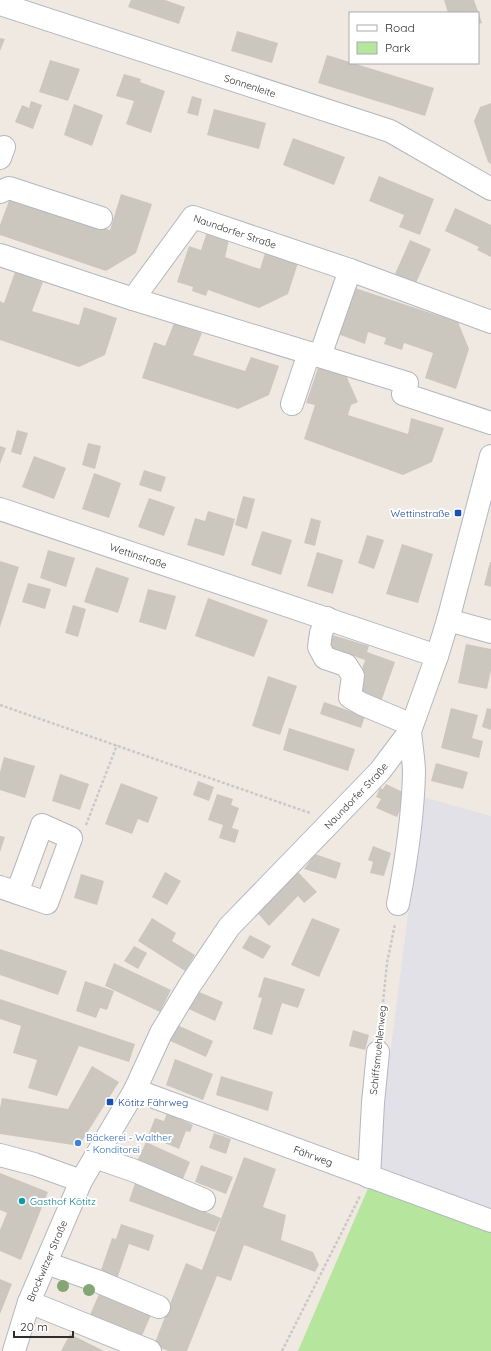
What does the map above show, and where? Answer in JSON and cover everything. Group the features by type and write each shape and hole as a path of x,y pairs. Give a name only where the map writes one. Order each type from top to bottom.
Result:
{"street":[{"name":"Sonnenleite","path":"0,4 390,131 491,189"},
{"path":"0,192 8,188 101,218"},
{"name":"Naundorfer Straße","path":"132,299 193,217 350,270 491,322"},
{"path":"0,255 132,299 407,382 403,394 491,423"},
{"path":"292,404 350,270"},
{"name":"Naundorfer Straße","path":"135,1090 161,1034 190,985 229,927 380,771 411,728 437,656 448,620 491,456"},
{"name":"Wettinstraße","path":"1,511 327,618 437,656"},
{"path":"327,618 321,633 319,647 325,658 346,665 353,676 350,697 411,728 414,772 409,828 398,904"},
{"path":"448,620 491,632"},
{"path":"42,825 71,838 47,903 8,890 42,825"},
{"name":"Schiffsmuehlenweg","path":"369,1177 373,1104 378,1052"},
{"name":"Brockwitzer Straße","path":"14,1351 29,1302 81,1181 135,1090"},
{"name":"Fährweg","path":"135,1090 491,1221"},
{"path":"0,1155 34,1164 81,1181"},
{"path":"95,1157 135,1171 204,1200"},
{"path":"46,1263 97,1281 159,1307"},
{"path":"29,1302 150,1351"}],"path":[{"path":"0,705 331,821"},
{"path":"71,838 85,828 117,745"},
{"name":"Schiffsmuehlenweg","path":"378,1052 387,963 398,904"},
{"path":"282,1351 369,1177"}],"shaded area":[{"path":"423,797 491,816 491,1212 375,1172"}],"green space":[{"path":"375,1172 491,1212 491,1351 298,1351"}],"building":[{"path":"131,0 165,0 185,7 179,24 128,7"},
{"path":"444,0 474,0 478,12 448,12"},
{"path":"479,14 482,23 479,24"},
{"path":"237,31 278,43 272,63 231,51"},
{"path":"0,38 5,39 0,51"},
{"path":"327,55 349,62 349,64 356,64 434,88 425,116 318,83"},
{"path":"50,60 80,69 68,101 39,92"},
{"path":"124,74 141,79 140,82 165,91 151,133 126,124 134,101 116,96"},
{"path":"192,96 202,99 198,116 187,113"},
{"path":"31,101 42,105 33,129 15,122 22,105 29,108"},
{"path":"491,103 491,164 488,162 474,121 480,107"},
{"path":"74,104 103,115 92,146 64,135"},
{"path":"214,109 266,123 259,149 207,135"},
{"path":"293,138 345,157 334,185 283,165"},
{"path":"379,176 434,199 420,235 399,227 404,215 369,201"},
{"path":"121,194 152,204 136,253 106,271 0,235 0,225 10,198 110,230"},
{"path":"455,208 491,225 491,257 477,250 479,247 445,231"},
{"path":"207,232 229,240 225,257 260,269 265,253 298,263 288,294 259,308 208,290 206,296 192,291 193,287 177,282 189,246 201,250"},
{"path":"410,240 431,249 416,283 395,274"},
{"path":"15,272 43,282 32,311 79,325 84,307 117,318 105,355 79,367 0,340 0,301 4,303"},
{"path":"352,287 458,322 469,349 456,389 425,378 433,353 404,343 402,350 384,344 386,338 368,332 365,344 335,333"},
{"path":"174,323 202,333 193,355 245,371 251,357 279,366 269,395 238,409 142,378 154,342 165,346"},
{"path":"318,368 338,374 344,371 358,402 351,405 348,415 408,434 411,418 444,428 432,462 403,475 304,439 315,405 306,403"},
{"path":"17,430 28,433 21,455 11,452"},
{"path":"88,443 101,446 95,469 82,465"},
{"path":"0,446 6,448 0,464"},
{"path":"34,456 66,468 54,499 22,487"},
{"path":"144,470 166,477 161,492 139,485"},
{"path":"94,473 121,483 109,518 82,509"},
{"path":"243,496 255,499 247,529 235,525"},
{"path":"149,498 175,507 164,536 138,527"},
{"path":"208,511 235,519 224,556 187,545 195,518 205,521"},
{"path":"311,518 321,521 315,546 304,543"},
{"path":"262,531 292,540 281,575 251,565"},
{"path":"367,535 384,540 374,569 358,563"},
{"path":"402,544 433,554 418,603 386,594"},
{"path":"48,550 75,558 66,587 40,578"},
{"path":"317,552 343,560 333,594 307,586"},
{"path":"0,561 19,567 0,627"},
{"path":"491,562 491,587 484,585"},
{"path":"96,567 129,578 118,613 84,602"},
{"path":"28,583 51,589 45,609 22,602"},
{"path":"148,589 176,596 166,630 139,622"},
{"path":"208,598 268,620 254,657 195,636"},
{"path":"73,605 86,609 78,637 65,633"},
{"path":"329,634 369,646 367,652 395,662 381,702 355,692 365,660 325,646"},
{"path":"466,644 491,649 491,670 487,689 458,683"},
{"path":"268,676 297,686 280,735 252,726"},
{"path":"324,702 365,716 361,728 320,714"},
{"path":"451,708 478,715 472,738 483,741 479,758 441,748"},
{"path":"487,708 491,709 491,730 482,727"},
{"path":"289,728 355,749 348,771 283,750"},
{"path":"4,757 35,766 25,798 0,790 0,772"},
{"path":"436,763 468,772 463,789 431,781"},
{"path":"60,774 89,784 80,810 52,801"},
{"path":"198,781 214,787 209,801 193,795"},
{"path":"121,783 158,797 148,823 138,819 132,834 105,824"},
{"path":"386,784 407,794 397,817 376,808 381,799 376,797 380,788 383,789"},
{"path":"217,794 233,799 231,805 239,808 232,828 239,830 235,843 219,838 223,825 208,820"},
{"path":"0,836 5,837 0,852"},
{"path":"373,846 391,853 384,876 370,873 373,862 368,860"},
{"path":"315,854 341,863 336,879 304,869"},
{"path":"296,870 317,892 304,903 298,896 269,926 255,910"},
{"path":"165,872 181,881 167,905 152,897"},
{"path":"81,874 104,881 97,905 74,898"},
{"path":"152,918 176,933 172,941 195,955 185,971 138,941"},
{"path":"312,918 340,929 319,977 291,965"},
{"path":"250,935 271,946 263,959 242,948"},
{"path":"134,946 147,953 138,969 124,961"},
{"path":"0,949 67,971 58,995 0,975"},
{"path":"114,963 171,990 160,1012 105,986"},
{"path":"264,977 305,989 298,1008 282,1003 272,1035 253,1029 262,998 258,997"},
{"path":"85,981 114,991 107,1010 100,1008 96,1018 76,1011"},
{"path":"192,989 223,1002 215,1021 184,1007"},
{"path":"0,999 135,1044 129,1062 79,1046 57,1096 28,1088 37,1060 13,1053 21,1026 0,1019"},
{"path":"175,1024 213,1041 206,1057 168,1040"},
{"path":"353,1030 369,1035 365,1050 349,1046"},
{"path":"175,1059 213,1074 203,1100 166,1085"},
{"path":"92,1066 119,1082 82,1141 73,1145 0,1134 0,1108 2,1098 68,1109"},
{"path":"221,1076 273,1092 268,1111 216,1095"},
{"path":"167,1113 193,1125 190,1132 186,1131 179,1149 148,1136 155,1118 164,1121"},
{"path":"214,1133 231,1139 226,1154 209,1148"},
{"path":"146,1142 190,1162 182,1181 137,1161"},
{"path":"244,1157 276,1169 263,1207 286,1215 281,1240 313,1252 319,1265 315,1272 244,1245 231,1281 217,1276 187,1351 168,1351 154,1345 186,1263 202,1270"},
{"path":"201,1165 233,1177 226,1194 195,1182"},
{"path":"0,1173 48,1192 21,1260 0,1251 0,1230 7,1213 0,1210"},
{"path":"135,1183 221,1218 215,1232 129,1201"},
{"path":"121,1224 154,1235 149,1251 129,1244 117,1279 100,1273 112,1238 116,1239"},
{"path":"0,1279 12,1284 0,1314"},
{"path":"99,1294 151,1315 141,1338 89,1317"},
{"path":"70,1334 104,1351 61,1351"}],"place":[{"name":"Wettinstraße","path":"458,513"},
{"name":"Kötitz Fährweg","path":"110,1102"},
{"name":"Bäckerei - Walther - Konditorei","path":"78,1143"},
{"name":"Gasthof Kötitz","path":"22,1201"}]}
